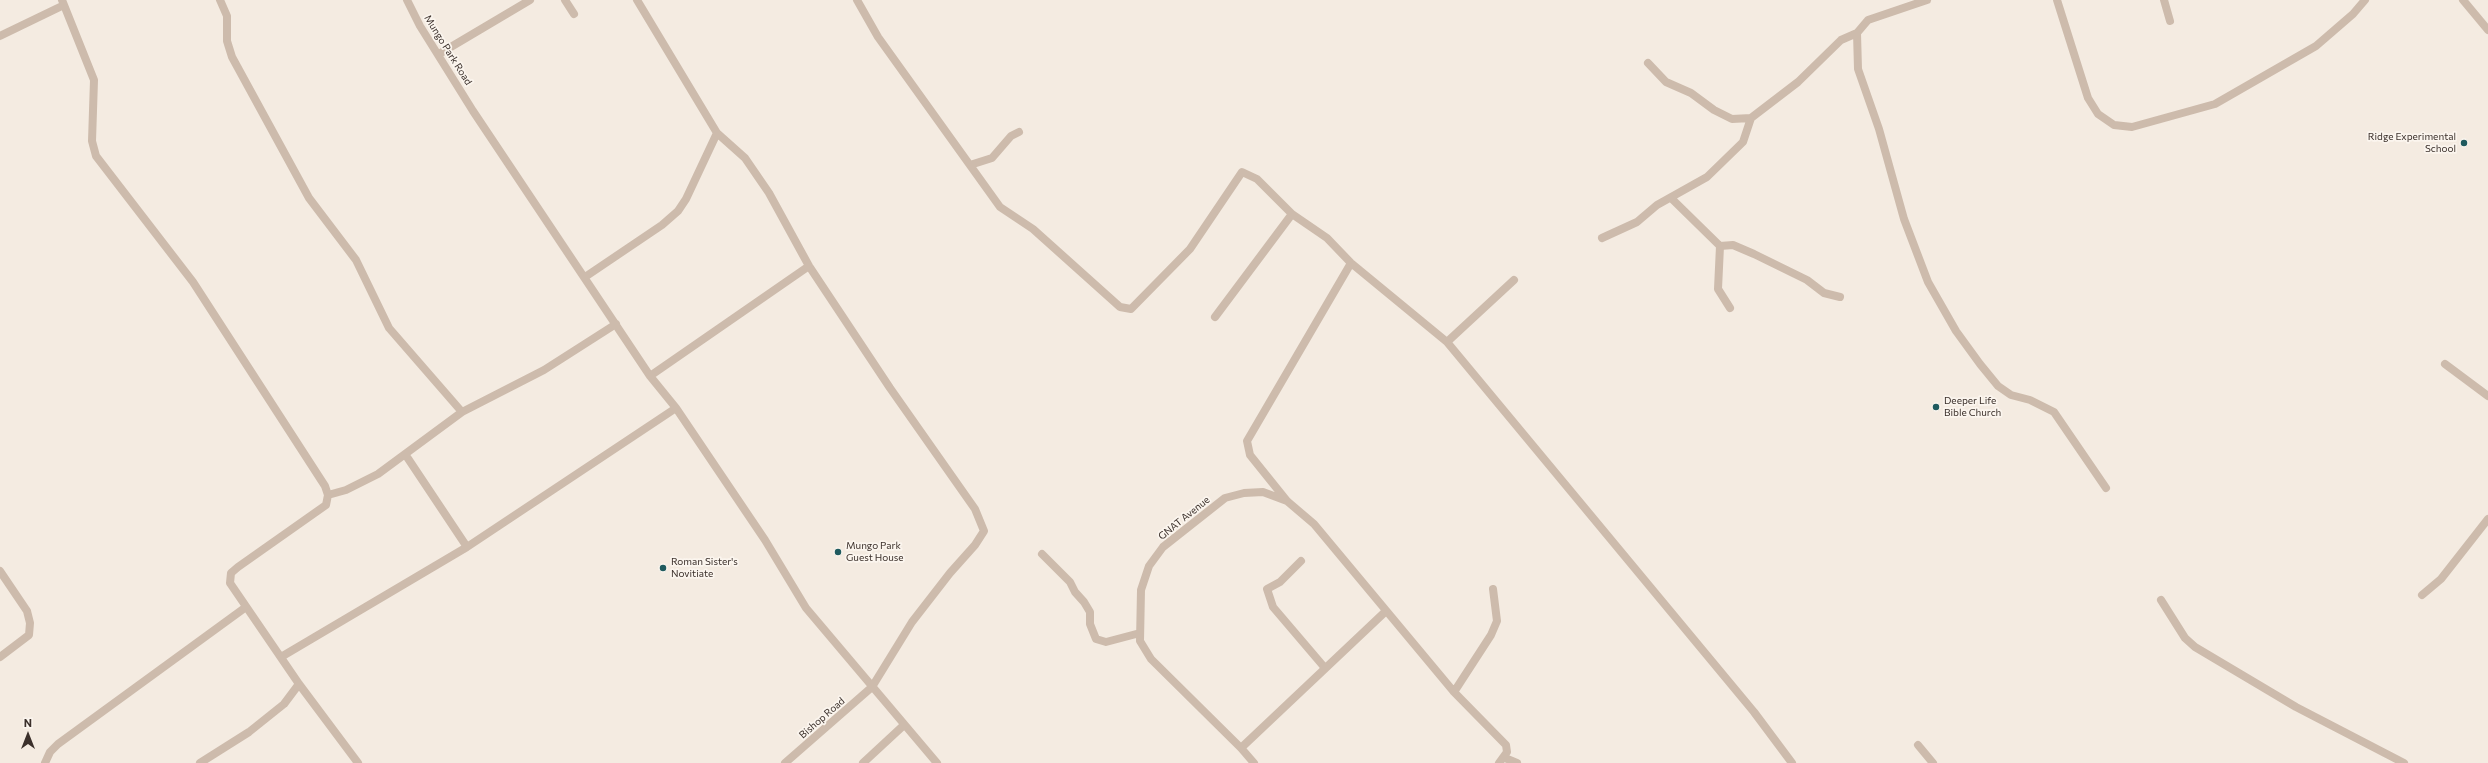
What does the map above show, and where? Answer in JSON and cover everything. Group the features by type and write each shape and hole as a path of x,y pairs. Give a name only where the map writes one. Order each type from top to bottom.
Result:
{"street":[{"path":"220,0 227,16 227,42 232,57 309,198 356,260 389,328 462,412"},
{"name":"Mungo Park Road","path":"407,0 420,26 439,54 473,111 650,376 676,408 765,540 806,608 937,763"},
{"path":"439,54 530,0"},
{"path":"565,0 574,14"},
{"name":"Bishop Road","path":"637,0 717,133 745,158 765,187 809,266 890,388 976,509 984,531 976,546 950,572 912,622 872,687 785,763"},
{"path":"857,0 878,37 1000,207 1032,229 1120,307 1131,309 1190,248 1242,172 1257,179 1292,214 1327,238 1351,263 1447,342 1744,700 1792,763"},
{"path":"1602,238 1637,222 1657,205 1707,177 1733,154 1743,142 1751,118 1798,82 1842,40 1858,33 1868,20 1927,0"},
{"path":"2057,0 2088,98 2098,114 2114,125 2132,127 2215,104 2316,46 2353,14 2365,0"},
{"path":"2164,0 2170,21"},
{"path":"2463,0 2488,30"},
{"path":"0,36 63,2 94,80 96,99 92,141 96,156 193,282 325,486 328,495 326,504 231,573 230,583 299,684 358,763"},
{"path":"1858,33 1858,68 1879,129 1904,219 1928,282 1956,331 1998,386 2011,395 2030,400 2054,412 2106,488"},
{"path":"1648,63 1666,82 1691,93 1714,110 1732,119 1751,118"},
{"path":"970,165 992,158 1010,136 1018,132"},
{"path":"585,277 662,225 678,211 686,199 717,133"},
{"path":"1671,198 1720,246 1718,289 1730,308"},
{"path":"1215,317 1292,214"},
{"path":"1720,246 1734,245 1807,280 1824,293 1840,298"},
{"path":"1351,263 1247,441 1250,455 1287,501 1314,524 1454,692 1506,745 1507,752 1502,761 1517,763"},
{"path":"650,376 809,266"},
{"path":"1447,342 1514,280"},
{"path":"328,495 346,490 378,474 462,412 544,370 616,324"},
{"path":"2445,364 2488,396"},
{"path":"281,656 467,548 676,408"},
{"path":"405,454 467,548"},
{"name":"GNAT Avenue","path":"1254,763 1241,748 1151,659 1140,641 1141,590 1149,566 1163,548 1225,498 1244,493 1263,492 1287,501"},
{"path":"2422,595 2441,578 2488,519"},
{"path":"1042,554 1070,582 1075,592 1084,602 1090,612 1090,624 1096,639 1106,642 1140,633"},
{"path":"1301,561 1280,582 1267,589 1273,607 1325,668"},
{"path":"0,571 27,611 30,623 29,635 0,657"},
{"path":"1454,692 1491,635 1497,621 1493,589"},
{"path":"2161,600 2185,638 2195,647 2296,708 2404,763"},
{"path":"45,763 50,752 58,744 246,607"},
{"path":"1241,748 1386,611"},
{"path":"200,763 249,732 267,718 284,704 299,684"},
{"path":"863,763 904,725"},
{"path":"1918,745 1933,763"}],"place":[{"name":"Ridge Experimental School","path":"2464,143"},
{"name":"Deeper Life Bible Church","path":"1936,407"},
{"name":"Mungo Park Guest House","path":"838,552"},
{"name":"Roman Sister's Novitiate","path":"663,568"}]}
